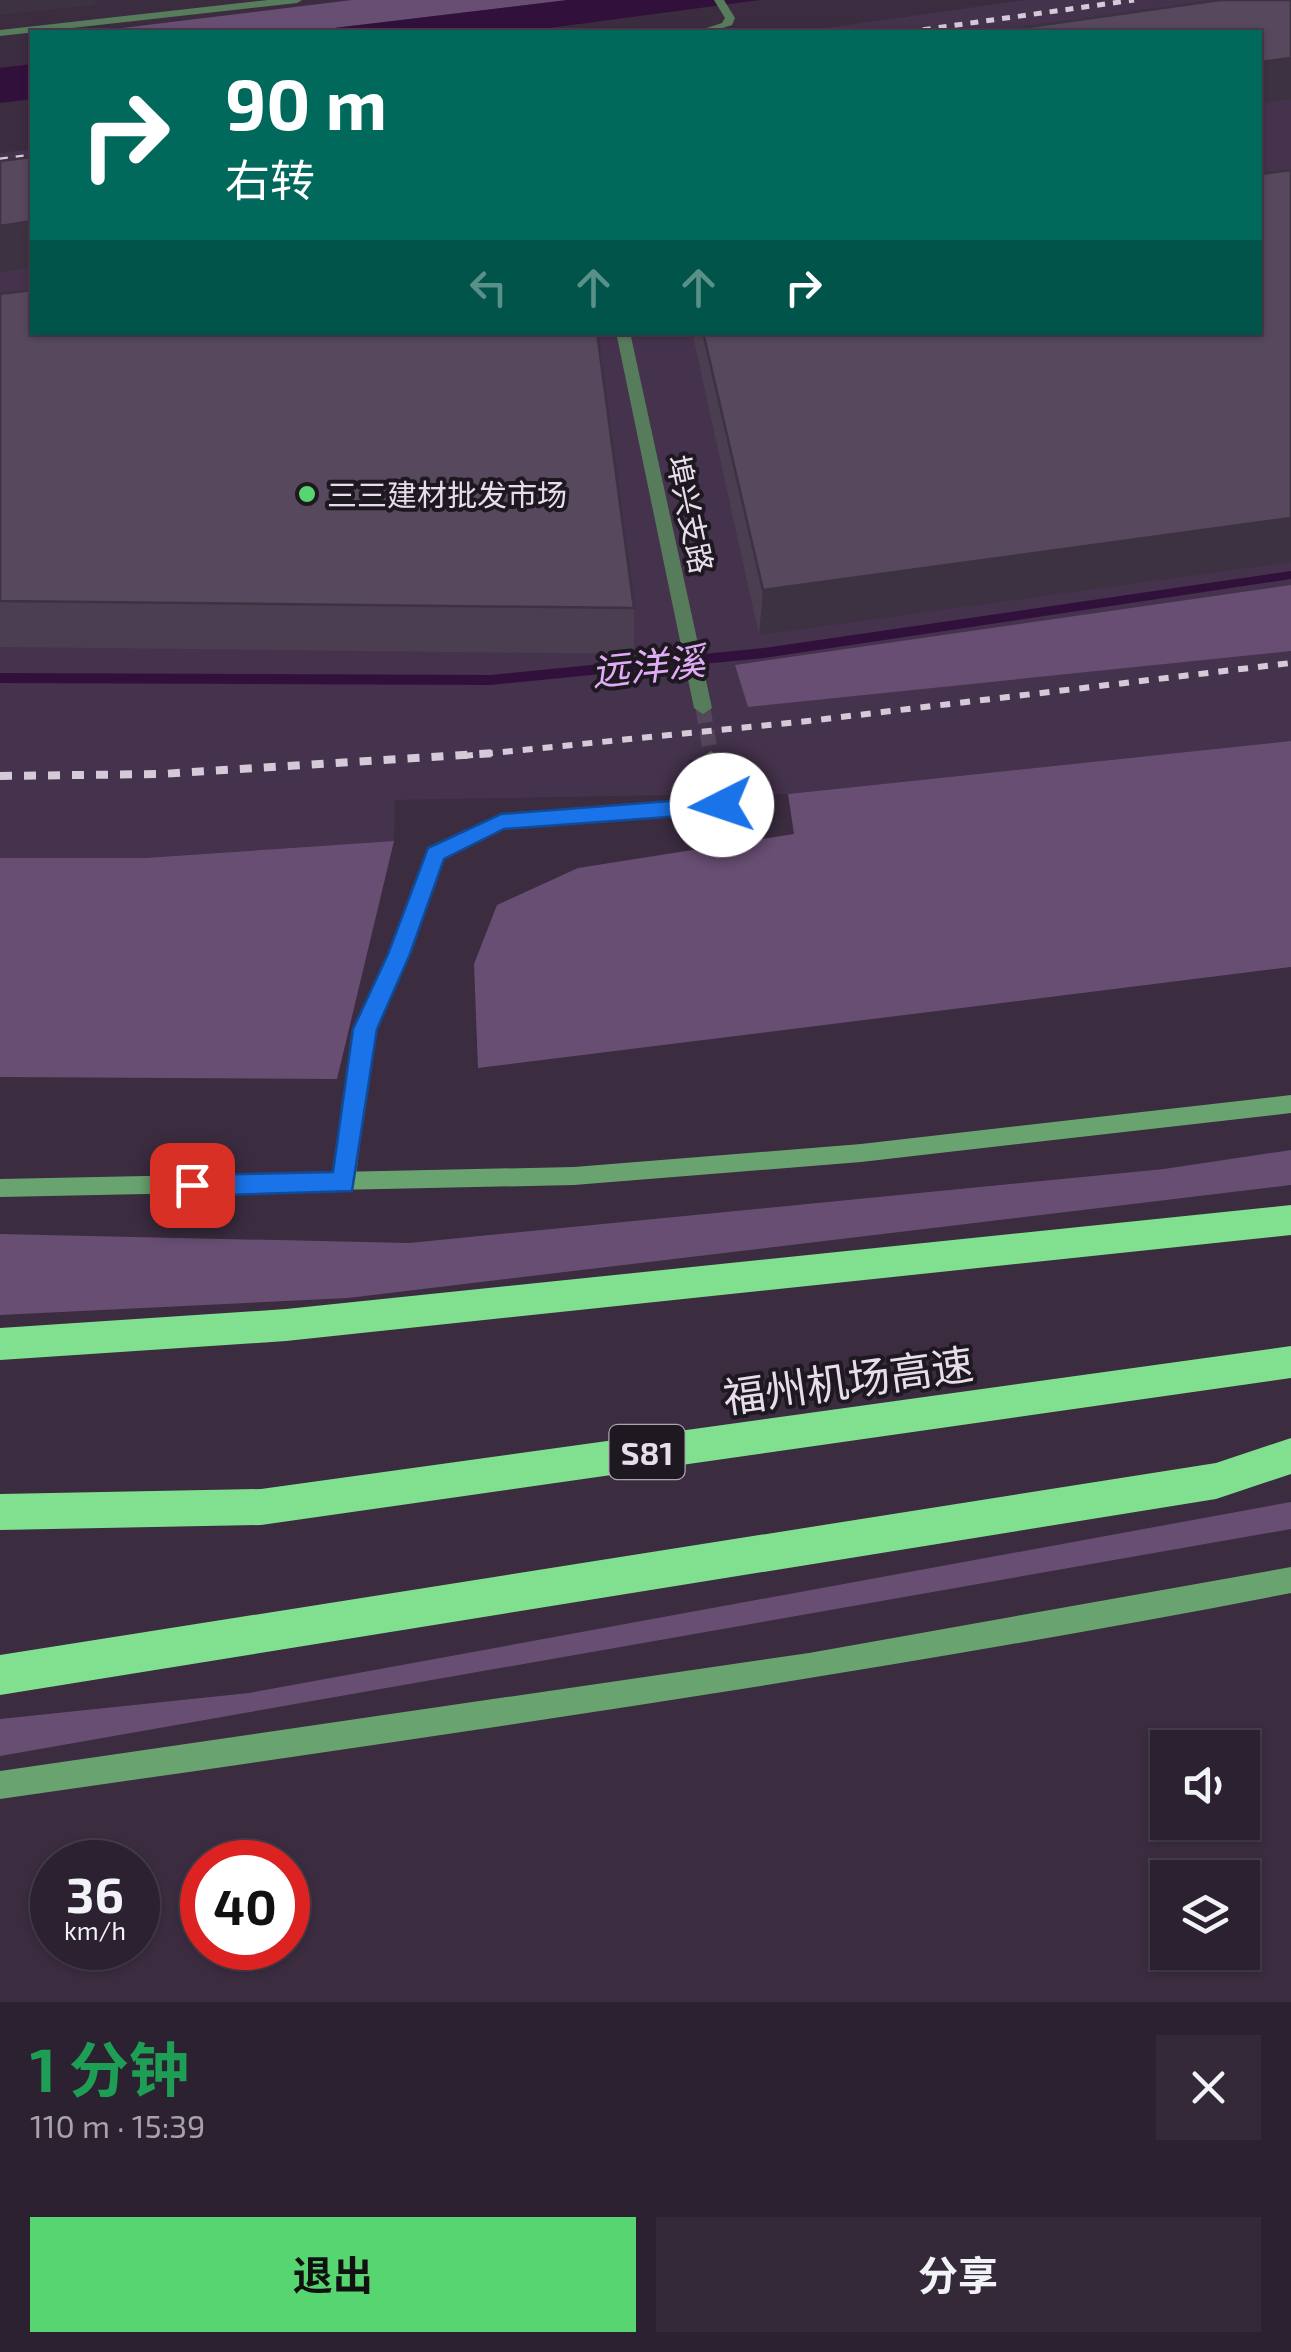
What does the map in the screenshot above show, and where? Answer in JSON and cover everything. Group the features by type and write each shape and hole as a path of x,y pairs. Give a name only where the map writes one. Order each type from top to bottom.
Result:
{"highway":[{"path":"0,1344 286,1325 1291,1220"},
{"name":"福州机场高速","path":"0,1512 262,1507 1291,1362"},
{"path":"0,1675 1216,1481 1291,1456"}],"main road":[{"path":"0,1188 574,1176 860,1153 1291,1104"},
{"path":"0,1785 632,1694 1142,1610 1291,1580"}],"street":[{"path":"0,33 297,0"},
{"path":"708,30 727,26 728,11 719,0"},
{"name":"埠兴支路","path":"624,335 703,708"},
{"path":"344,1183 365,1029 399,954 435,854 501,822 722,805 711,757"}],"shaded area":[{"path":"352,0 568,0 318,30 105,30"},
{"path":"568,0 760,0 534,30 318,30"},
{"path":"1025,0 1291,0 1291,741 765,795 744,776 732,755 689,760 690,783 671,795 395,800 394,841 145,858 0,858 0,153 30,149 30,335 1262,335 1262,30 812,30"},
{"path":"30,64 30,99 0,103 0,68"},
{"path":"1291,585 1291,651 748,707 735,665"},
{"path":"1291,741 1291,967 478,1068 474,964 497,905 578,868 794,834 788,794"},
{"path":"394,841 337,1079 0,1077 0,858 145,858"},
{"path":"1291,1150 1291,1185 348,1298 0,1315 0,1234 409,1243 1164,1169"},
{"path":"1291,1502 1291,1529 0,1756 0,1719 249,1693"}],"building":[{"path":"1220,0 1291,0 1291,58 1262,62 1262,30 1006,30"},
{"path":"30,157 30,221 0,226 0,161"},
{"path":"1291,170 1291,518 763,590 704,335 1262,335 1262,174"},
{"name":"三三建材批发市场","path":"30,290 30,335 597,335 634,608 0,601 0,294"}],"waterway":[{"name":"远洋溪","path":"0,678 491,680 764,653 1291,575"}],"tunnel":[{"path":"703,708 711,756"}],"railway":[{"path":"921,30 1134,0"},
{"path":"0,160 30,156"},
{"path":"490,753 808,721 1291,663"},
{"path":"0,776 162,774 490,753"},
{"path":"463,756 490,753"}],"place":[{"name":"三三建材批发市场","path":"307,494"}],"route":[{"path":"192,1185 344,1183 365,1029 399,954 435,854 501,822 722,805"}]}
